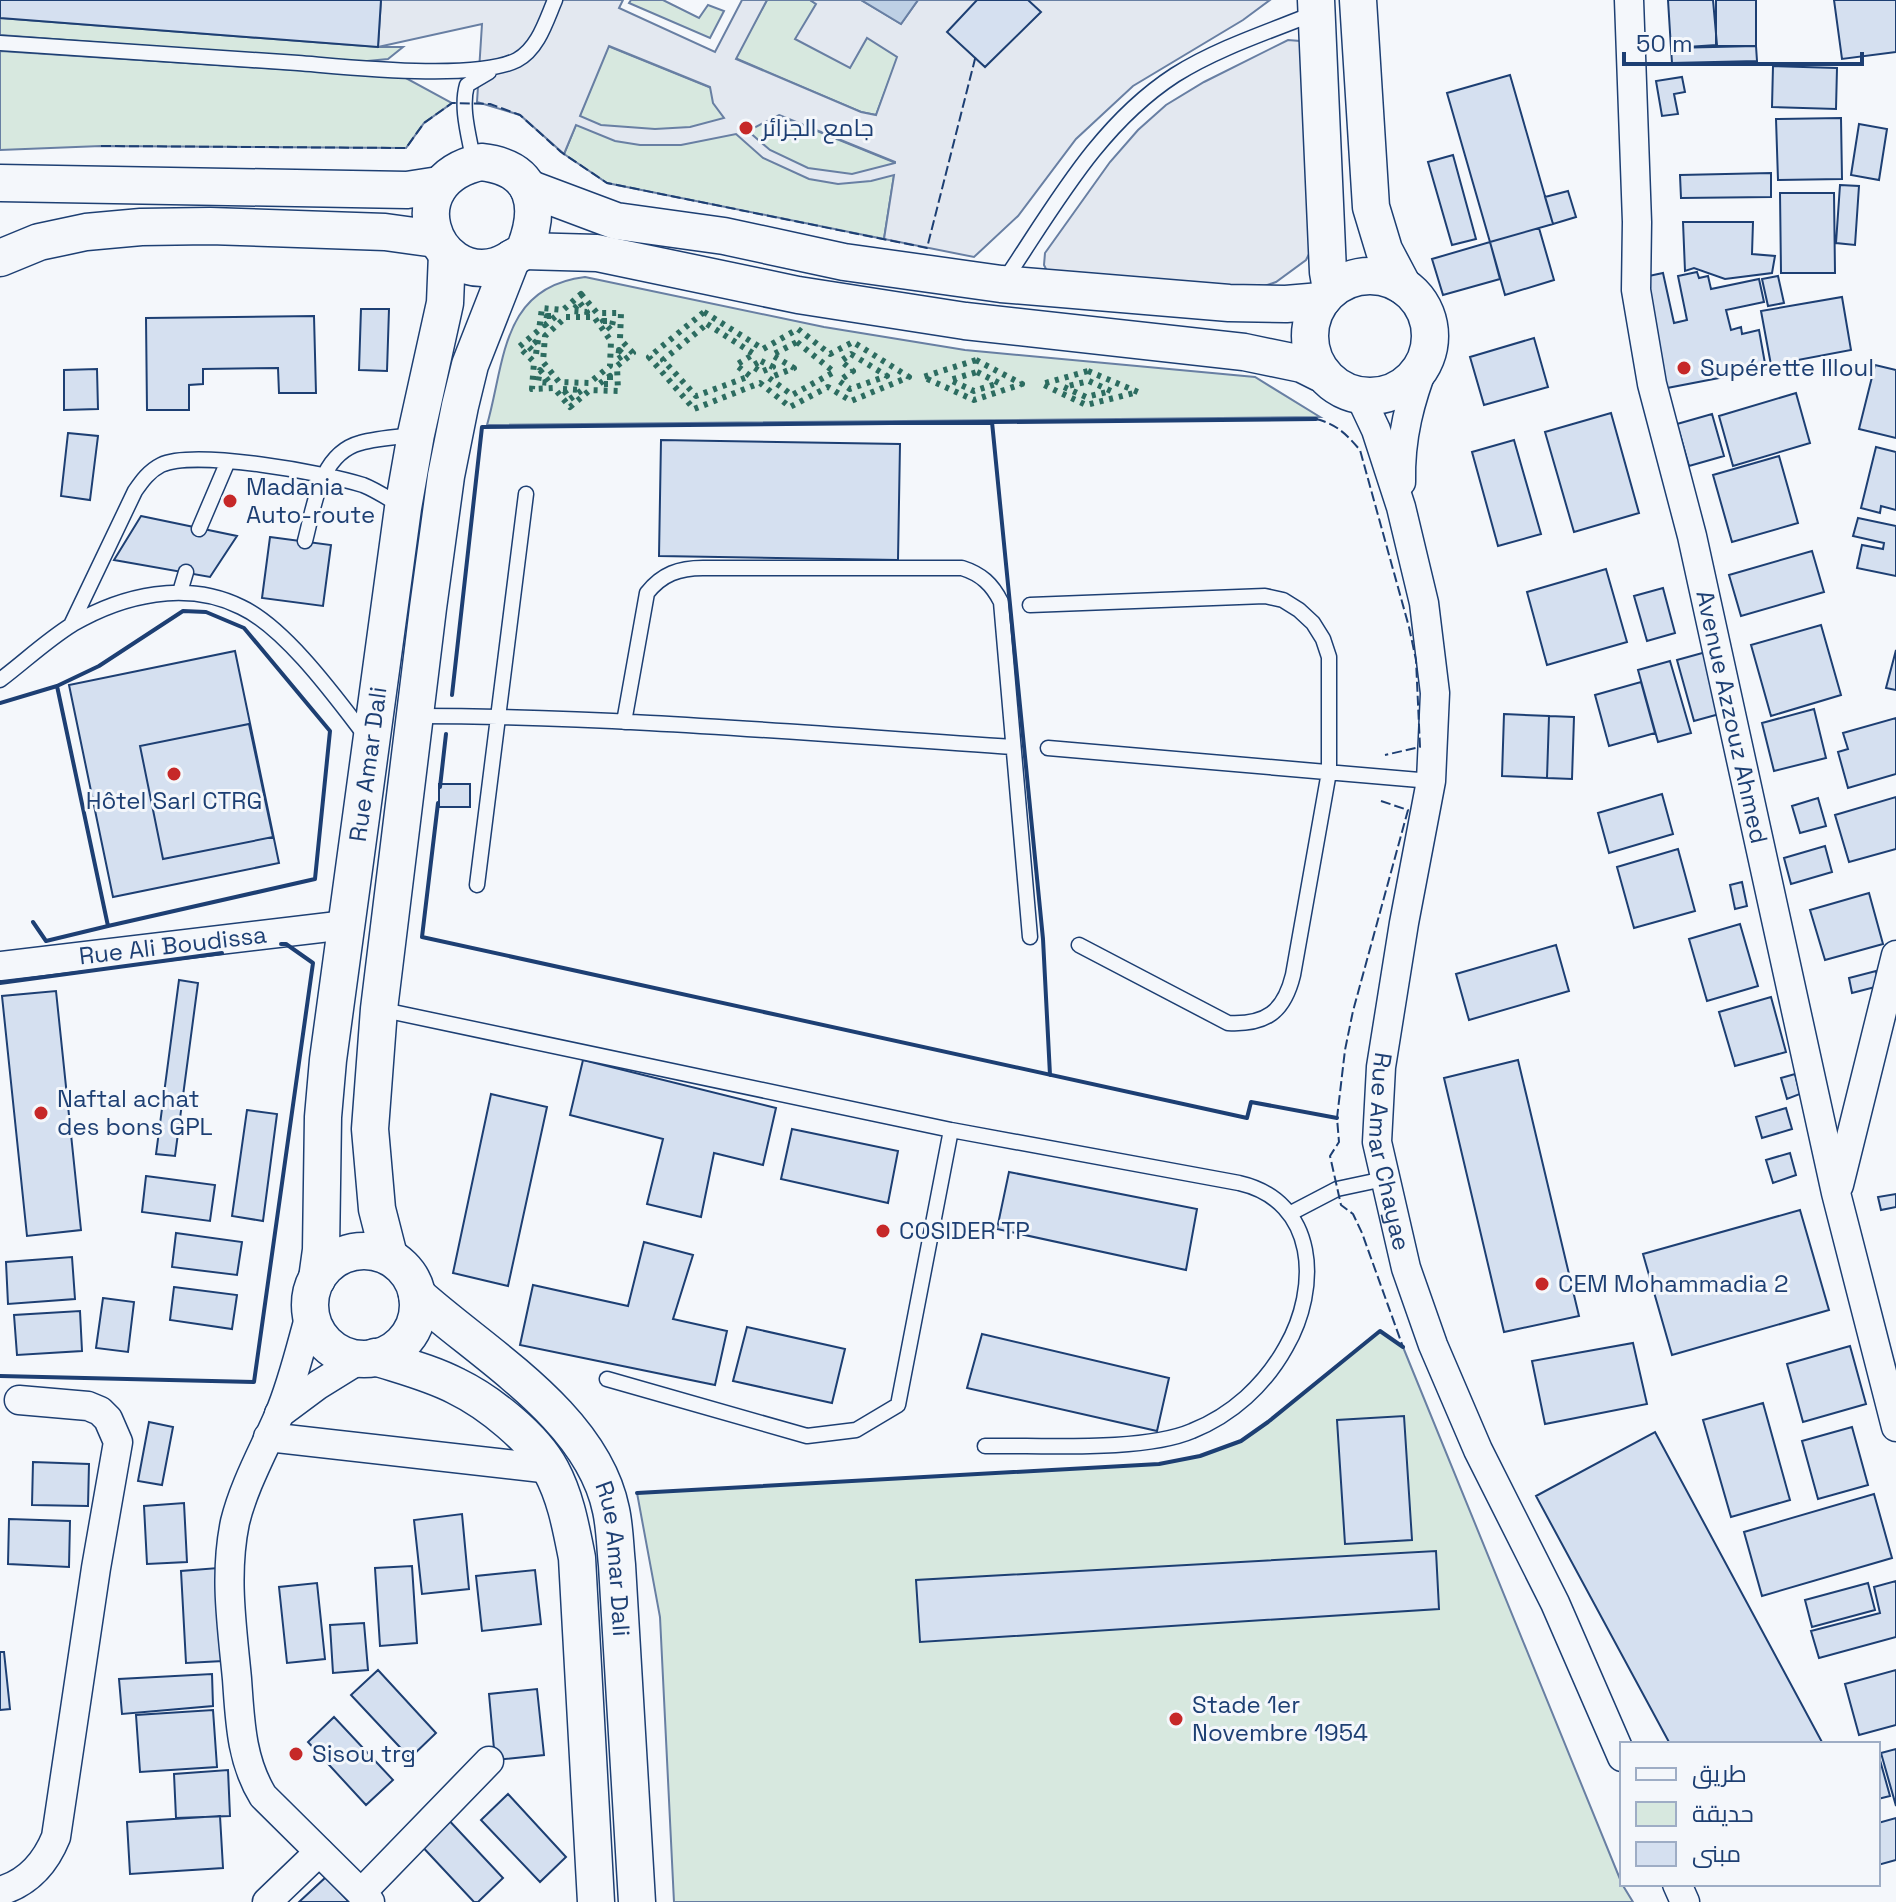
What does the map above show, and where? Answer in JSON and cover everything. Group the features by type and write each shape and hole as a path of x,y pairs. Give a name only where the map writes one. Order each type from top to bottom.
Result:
{"street":[{"path":"1358,0 1371,207 1384,250 1403,286"},
{"name":"Avenue Azzouz Ahmed","path":"1629,0 1637,222 1636,290 1649,368 1692,536 1836,1193 1896,1427"},
{"path":"1316,7 1328,272 1326,295 1313,317 1310,335 1312,353 1320,373"},
{"path":"0,258 39,242 86,232 210,226 385,232 442,246 463,263 479,267 496,266 518,255 597,253 798,295 950,318 1244,352 1302,364 1344,391 1360,396 1380,396 1399,389 1416,376 1426,359 1430,339 1428,318 1418,300 1403,286 1387,278 1352,278 1326,295 1286,304 1229,303 1001,284 844,262 724,236 616,221 528,188 508,169 495,164 474,164 451,173 439,185 432,202 431,221 442,246"},
{"path":"0,183 407,190 439,185"},
{"path":"518,255 533,228 534,208 528,188"},
{"name":"Rue Amar Dali","path":"314,1295 321,1250 323,1117 346,925 403,508 445,303 442,246"},
{"name":"Rue Amar Dali","path":"389,1256 377,1209 370,1129 379,1009 415,716 446,476 460,406 470,365 518,255"},
{"name":"Rue Amar Chayae","path":"1401,507 1401,444 1409,402 1426,359"},
{"name":"Rue Amar Chayae","path":"1360,396 1376,430 1401,507 1424,603 1434,678 1431,781 1381,1067 1377,1142 1384,1179 1406,1268 1433,1345 1478,1450 1555,1603 1620,1752"},
{"name":"Rue Ali Boudissa","path":"0,966 346,925"},
{"path":"1836,1193 1896,955"},
{"path":"273,1426 318,1385 368,1358 391,1351 404,1341 418,1312 417,1295 412,1279 389,1256 373,1251 348,1253 327,1265 314,1295 273,1426 242,1499 230,1554 228,1590 240,1727 251,1776 263,1796 366,1897 489,1761"},
{"path":"314,1295 316,1328 327,1343 342,1353 368,1358"},
{"name":"Rue Amar Dali","path":"417,1295 541,1398 569,1428 596,1466 611,1510 637,1902"},
{"name":"Rue Amar Dali","path":"368,1358 424,1372 458,1386 531,1442 551,1469 568,1512 577,1558 596,1902"},
{"path":"0,1891 22,1882 37,1870 49,1855 56,1837 118,1442 108,1419 100,1411 88,1406 19,1400"},
{"path":"273,1426 551,1469"},
{"path":"267,1902 319,1852"}],"lane":[{"path":"0,43 402,70 479,69 520,59 532,49 555,0"},
{"path":"1001,284 1082,165 1126,114 1175,76 1199,62 1316,7"},
{"path":"474,164 465,92 467,85 500,65"},
{"path":"305,541 323,475 341,453 360,443 416,434"},
{"path":"70,626 135,491 145,476 162,465 195,458 323,475 367,486 403,508"},
{"path":"199,529 228,461"},
{"path":"477,885 526,494"},
{"path":"624,722 647,593 670,572 703,568 962,568 983,578 1001,602 1030,937"},
{"path":"180,592 186,572"},
{"path":"0,680 70,626 126,599 180,592 216,598 243,608 269,626 334,696 370,742"},
{"path":"1030,605 1265,596 1291,605 1313,623 1329,657 1329,772 1289,993 1278,1008 1264,1019 1247,1024 1228,1023 1079,945"},
{"path":"415,716 499,716 624,722 1013,747"},
{"path":"1048,748 1431,781"},
{"path":"379,1009 951,1130 1259,1188 1277,1198 1291,1213 1305,1251 1303,1308 1286,1347 1260,1383 1228,1414 1189,1433 1159,1439 1116,1444 985,1446"},
{"path":"607,1379 807,1436 856,1430 898,1405 951,1130"},
{"path":"1291,1213 1337,1189 1384,1179"}],"green space":[{"path":"631,0 663,0 699,18 708,5 724,11 710,38 629,3"},
{"path":"767,0 810,0 816,4 850,67 867,37 898,57 876,115 861,112 735,58"},
{"path":"0,18 403,47 388,59 357,62 0,35"},
{"path":"608,46 896,163 884,239 607,183 564,154"},
{"path":"0,51 404,77 452,103 424,123 406,148 101,146 0,150"},
{"path":"585,277 824,327 965,350 1255,377 1320,417 487,425 504,353 511,331 522,312 537,295 557,284"},
{"path":"1380,1331 1403,1347 1620,1879 1620,1886 1623,1886 1633,1902 674,1902 660,1617 637,1493 1159,1464 1200,1456 1241,1441"}],"shaded area":[{"path":"381,0 623,0 619,8 715,52 742,0 767,0 736,59 861,112 876,115 897,57 867,38 850,68 795,39 816,4 810,0 861,0 901,24 918,0 1270,0 1243,20 1133,86 1076,139 1018,216 974,257 884,239 894,175 838,184 809,179 763,158 736,134 681,145 640,145 615,141 576,125 564,154 520,115 477,102 482,24 378,47","holes":["609,46 710,87 713,103 724,118 690,127 655,129 601,125 580,116","779,115 895,162 895,163 852,174 808,168 770,150 748,131"]},
{"path":"1288,40 1300,41 1302,45 1312,248 1306,260 1276,282 1256,289 1047,271 1045,253 1110,162 1138,130 1166,105 1204,82"}],"water":[{"path":"861,0 918,0 901,24"}],"building":[{"path":"0,0 381,0 378,47 0,18"},
{"path":"977,0 1028,0 1041,12 985,67 947,32"},
{"path":"1668,0 1713,0 1717,45 1671,48"},
{"path":"1716,0 1756,0 1756,46 1716,46"},
{"path":"1834,0 1896,0 1896,52 1842,59"},
{"path":"1756,46 1757,61 1672,63 1671,48"},
{"path":"1773,66 1837,68 1836,109 1772,107"},
{"path":"1510,75 1553,224 1490,242 1447,93"},
{"path":"1682,77 1685,92 1674,94 1678,114 1662,116 1656,81"},
{"path":"1841,118 1842,179 1778,180 1776,119"},
{"path":"1859,124 1887,129 1879,180 1851,175"},
{"path":"1453,155 1476,239 1452,245 1428,162"},
{"path":"1771,173 1771,197 1681,198 1680,175"},
{"path":"1840,185 1859,186 1855,245 1836,243"},
{"path":"1568,191 1576,217 1553,224 1545,197"},
{"path":"1780,193 1834,193 1835,273 1781,273"},
{"path":"1683,222 1753,222 1752,254 1775,256 1772,273 1725,279 1694,268 1685,271"},
{"path":"1539,228 1554,280 1505,295 1490,242"},
{"path":"1490,242 1500,279 1443,295 1432,259"},
{"path":"1697,272 1699,278 1708,276 1711,289 1759,279 1764,302 1726,310 1731,330 1741,327 1742,334 1759,330 1766,369 1667,388 1644,277 1663,273 1674,323 1687,320 1678,276"},
{"path":"1778,276 1784,303 1768,306 1762,279"},
{"path":"1842,297 1851,350 1771,365 1761,311"},
{"path":"361,309 389,309 387,371 359,370"},
{"path":"314,316 316,393 279,393 278,368 203,369 203,384 189,385 189,410 147,410 146,318"},
{"path":"1534,338 1548,387 1484,405 1470,357"},
{"path":"1875,365 1896,370 1896,438 1859,429"},
{"path":"97,369 98,409 64,410 64,370"},
{"path":"1796,393 1810,443 1733,466 1719,416"},
{"path":"1611,413 1639,513 1574,532 1545,432"},
{"path":"1712,414 1724,456 1689,466 1677,424"},
{"path":"68,433 98,436 90,500 61,496"},
{"path":"661,440 900,444 898,560 659,556"},
{"path":"1514,440 1541,534 1498,546 1472,452"},
{"path":"1876,447 1896,452 1896,510 1881,506 1880,513 1861,508"},
{"path":"1779,456 1798,523 1732,542 1713,475"},
{"path":"141,516 237,536 210,577 114,560"},
{"path":"1858,518 1896,526 1896,576 1857,568 1862,545 1883,549 1884,543 1853,536"},
{"path":"270,537 331,545 323,606 262,598"},
{"path":"1812,551 1824,592 1741,616 1729,575"},
{"path":"1606,569 1627,642 1547,665 1527,592"},
{"path":"1663,588 1675,633 1647,641 1634,596"},
{"path":"1821,625 1841,695 1771,716 1751,645"},
{"path":"1896,650 1896,690 1886,688"},
{"name":"Hôtel Sarl CTRG","path":"235,651 279,863 113,897 69,685"},
{"path":"1706,652 1723,713 1694,721 1677,660"},
{"path":"1670,661 1691,733 1658,742 1638,670"},
{"path":"1641,682 1655,733 1609,746 1595,695"},
{"path":"1814,709 1826,758 1774,771 1762,723"},
{"path":"1504,714 1549,716 1547,778 1502,776"},
{"path":"1549,716 1574,717 1572,779 1547,778"},
{"path":"1896,718 1896,774 1848,788 1838,752 1848,749 1843,733"},
{"path":"249,724 273,837 163,859 140,746"},
{"path":"439,784 470,784 470,807 439,807"},
{"path":"1662,794 1673,834 1609,853 1598,813"},
{"path":"1896,797 1896,849 1849,862 1835,815"},
{"path":"1818,798 1826,826 1800,833 1792,806"},
{"path":"1825,846 1832,872 1791,884 1784,858"},
{"path":"1678,849 1695,911 1634,928 1617,867"},
{"path":"1742,882 1747,906 1735,909 1730,885"},
{"path":"1869,893 1883,944 1825,960 1810,910"},
{"path":"1740,924 1758,986 1707,1001 1689,939"},
{"path":"1556,945 1569,991 1469,1020 1456,974"},
{"path":"1876,971 1879,986 1852,993 1849,978"},
{"path":"179,980 198,983 175,1156 156,1154"},
{"name":"Naftal achat des bons GPL","path":"56,991 81,1230 27,1236 2,996"},
{"path":"1771,997 1786,1052 1735,1066 1719,1012"},
{"path":"583,1060 776,1108 763,1165 714,1153 701,1217 647,1204 663,1139 570,1115"},
{"path":"1518,1060 1579,1316 1504,1332 1444,1078"},
{"path":"1795,1074 1800,1094 1787,1099 1781,1078"},
{"path":"491,1094 547,1107 508,1286 453,1273"},
{"path":"1786,1108 1792,1129 1762,1138 1756,1117"},
{"path":"247,1110 277,1114 263,1221 232,1216"},
{"path":"792,1129 898,1151 888,1203 781,1179"},
{"path":"1790,1153 1796,1175 1773,1183 1766,1160"},
{"path":"1009,1172 1197,1209 1186,1270 997,1229"},
{"path":"146,1176 215,1185 210,1221 142,1212"},
{"path":"1896,1194 1896,1207 1881,1210 1878,1197"},
{"path":"1800,1210 1829,1310 1672,1355 1643,1254"},
{"path":"176,1233 242,1242 237,1275 172,1267"},
{"path":"644,1242 693,1255 673,1319 727,1331 715,1385 520,1345 533,1285 628,1306"},
{"path":"72,1257 75,1299 8,1304 6,1262"},
{"path":"174,1287 237,1295 232,1329 170,1320"},
{"path":"103,1298 134,1302 128,1352 96,1348"},
{"path":"80,1311 82,1351 17,1355 14,1315"},
{"path":"747,1327 845,1349 832,1403 733,1381"},
{"path":"982,1334 1169,1378 1157,1431 967,1388"},
{"path":"1633,1343 1647,1404 1545,1424 1532,1361"},
{"path":"1850,1346 1866,1404 1803,1422 1787,1364"},
{"path":"1763,1403 1790,1500 1731,1517 1703,1420"},
{"path":"1404,1416 1412,1540 1345,1544 1337,1420"},
{"path":"149,1422 173,1427 162,1485 138,1481"},
{"path":"1852,1427 1868,1485 1818,1499 1802,1441"},
{"path":"1655,1432 1822,1742 1669,1742 1536,1496"},
{"path":"33,1462 89,1464 88,1506 32,1505"},
{"path":"1874,1494 1892,1558 1762,1596 1744,1532"},
{"path":"184,1503 187,1562 147,1564 144,1506"},
{"path":"462,1514 469,1589 422,1594 414,1520"},
{"path":"9,1519 70,1521 69,1567 8,1564"},
{"path":"1436,1551 1439,1609 920,1642 916,1580"},
{"path":"412,1566 417,1643 380,1646 375,1568"},
{"path":"218,1568 223,1661 186,1663 181,1571"},
{"path":"535,1570 541,1624 482,1631 476,1576"},
{"path":"1896,1581 1896,1637 1819,1658 1811,1631 1880,1613 1874,1587"},
{"path":"317,1583 325,1659 287,1663 279,1587"},
{"path":"1868,1583 1875,1610 1812,1627 1805,1600"},
{"path":"364,1623 368,1670 333,1673 330,1625"},
{"path":"0,1652 4,1652 10,1709 0,1710"},
{"path":"378,1670 436,1733 410,1758 351,1695"},
{"path":"1896,1670 1896,1725 1859,1735 1845,1684"},
{"path":"212,1674 213,1706 122,1714 119,1679"},
{"path":"537,1689 544,1755 495,1760 489,1694"},
{"path":"213,1710 217,1767 140,1772 136,1715"},
{"path":"334,1717 393,1780 366,1805 308,1742"},
{"path":"1896,1749 1896,1806 1881,1753"},
{"path":"1880,1760 1890,1796 1880,1798"},
{"path":"228,1770 230,1816 176,1818 174,1774"},
{"path":"508,1794 566,1857 540,1882 481,1820"},
{"path":"444,1815 503,1878 478,1902 474,1902 417,1841"},
{"path":"220,1816 223,1868 130,1874 127,1822"},
{"path":"1896,1818 1896,1860 1880,1864 1880,1822"},
{"path":"326,1877 349,1902 299,1902"}],"hedge":[{"path":"581,294 597,313 621,313 620,339 633,353 617,366 618,391 590,390 570,407 554,388 532,389 534,362 519,347 539,330 542,308 563,310 581,294"},
{"path":"580,303 587,312 572,311 580,303"},
{"path":"704,312 763,349 798,329 830,354 853,342 909,377 851,401 828,387 790,407 760,383 694,409 649,357 704,312"},
{"path":"547,316 556,316 545,325 547,316"},
{"path":"566,317 594,317 611,341 610,366 589,383 559,382 543,362 545,336 566,317"},
{"path":"603,321 613,321 611,330 603,321"},
{"path":"707,324 754,354 736,365 750,376 696,396 663,360 707,324"},
{"path":"538,340 536,354 529,347 538,340"},
{"path":"797,342 834,372 792,395 769,378 794,368 772,355 797,342"},
{"path":"619,350 624,355 618,359 619,350"},
{"path":"851,354 887,376 850,389 839,381 853,371 841,361 851,354"},
{"path":"976,360 1022,384 974,400 923,377 976,360"},
{"path":"761,361 773,367 761,372 752,366 761,361"},
{"path":"540,370 550,383 538,382 540,370"},
{"path":"1088,371 1138,392 1086,405 1042,384 1088,371"},
{"path":"977,372 999,383 974,391 950,380 977,372"},
{"path":"610,376 610,384 599,384 610,376"},
{"path":"1089,381 1111,391 1086,397 1064,387 1089,381"},
{"path":"563,389 582,390 570,399 563,389"}],"fence":[{"path":"101,146 406,148 424,123 452,103 490,104 520,115 561,152 607,183 927,248 976,55"},
{"path":"1316,419 1341,431 1360,450 1416,660 1420,747 1385,755"},
{"path":"1381,801 1408,810 1353,1011 1337,1118 1339,1142 1330,1156 1341,1205 1353,1214 1362,1233 1403,1347"}],"wall":[{"path":"452,695 482,427 1316,419"},
{"path":"992,422 1043,939 1050,1075"},
{"path":"57,686 99,666 183,611 206,612 244,628 330,731 315,879 108,926"},
{"path":"0,703 57,686 108,926 46,941 33,922"},
{"path":"440,787 446,734"},
{"path":"438,803 422,937 1247,1118 1251,1102 1337,1118"},
{"path":"0,1376 254,1382 313,963 286,944 281,944"},
{"path":"0,983 222,953"},
{"path":"637,1493 1159,1464 1200,1456 1241,1441 1380,1331 1403,1347"}],"place":[{"name":"جامع الجزائر","path":"746,128"},
{"name":"Supérette Illoul","path":"1684,368"},
{"name":"Madania Auto-route","path":"230,501"},
{"name":"Hôtel Sarl CTRG","path":"174,774"},
{"name":"Naftal achat des bons GPL","path":"41,1113"},
{"name":"COSIDER TP","path":"883,1231"},
{"name":"CEM Mohammadia 2","path":"1542,1284"},
{"name":"Stade 1er Novembre 1954","path":"1176,1719"},
{"name":"Sisou trg","path":"296,1754"}]}
